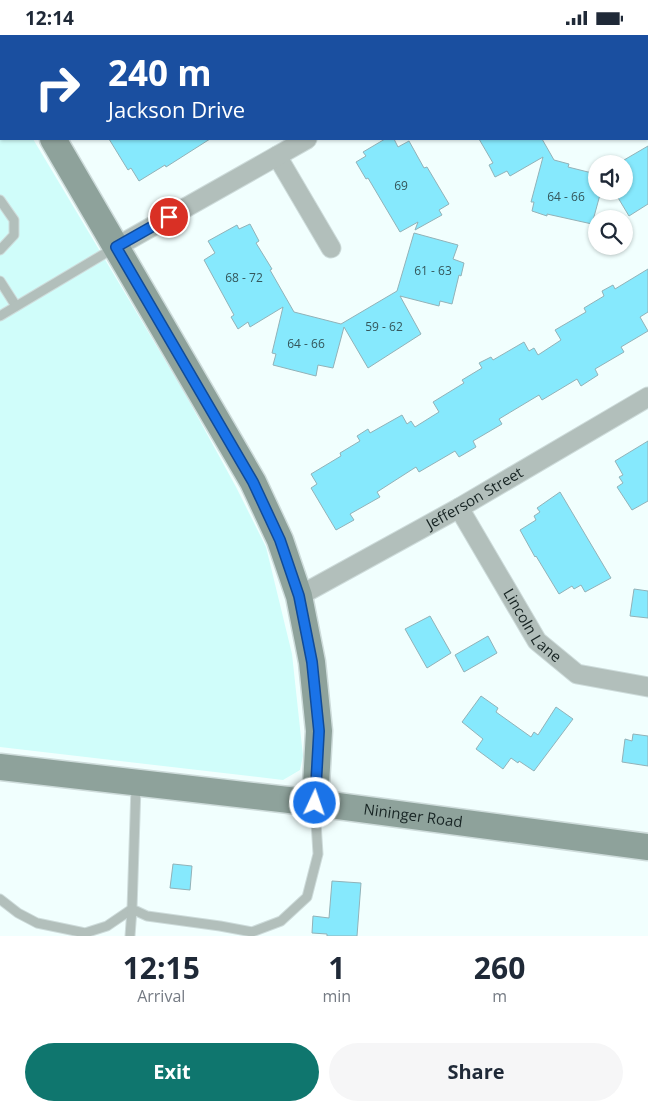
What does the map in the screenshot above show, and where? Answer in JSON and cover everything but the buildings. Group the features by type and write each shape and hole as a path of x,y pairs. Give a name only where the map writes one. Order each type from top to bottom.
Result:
{"street":[{"path":"54,140 253,482 280,540 299,596 312,662 319,731 315,803"},
{"path":"116,247 305,140"},
{"path":"277,156 331,248"},
{"name":"Jefferson Street","path":"299,596 459,509 648,397"},
{"name":"Lincoln Lane","path":"459,509 537,641 577,674 648,687"},
{"name":"Nininger Road","path":"0,767 315,803 648,847"}],"lane":[{"path":"0,200 14,220 14,235 0,250"},
{"path":"0,315 116,247"},
{"path":"0,281 16,306"},
{"path":"130,936 136,783"},
{"path":"132,909 147,916 252,932 281,921 307,897 318,854 315,803"},
{"path":"0,899 18,913 37,923 85,933 107,926 132,909"}],"shaded area":[{"path":"0,140 34,140 184,392 236,487 266,547 292,654 303,756 300,770 283,780 0,747"}],"route":[{"path":"169,217 116,247 253,482 280,540 299,596 312,662 319,731 315,803"}]}
